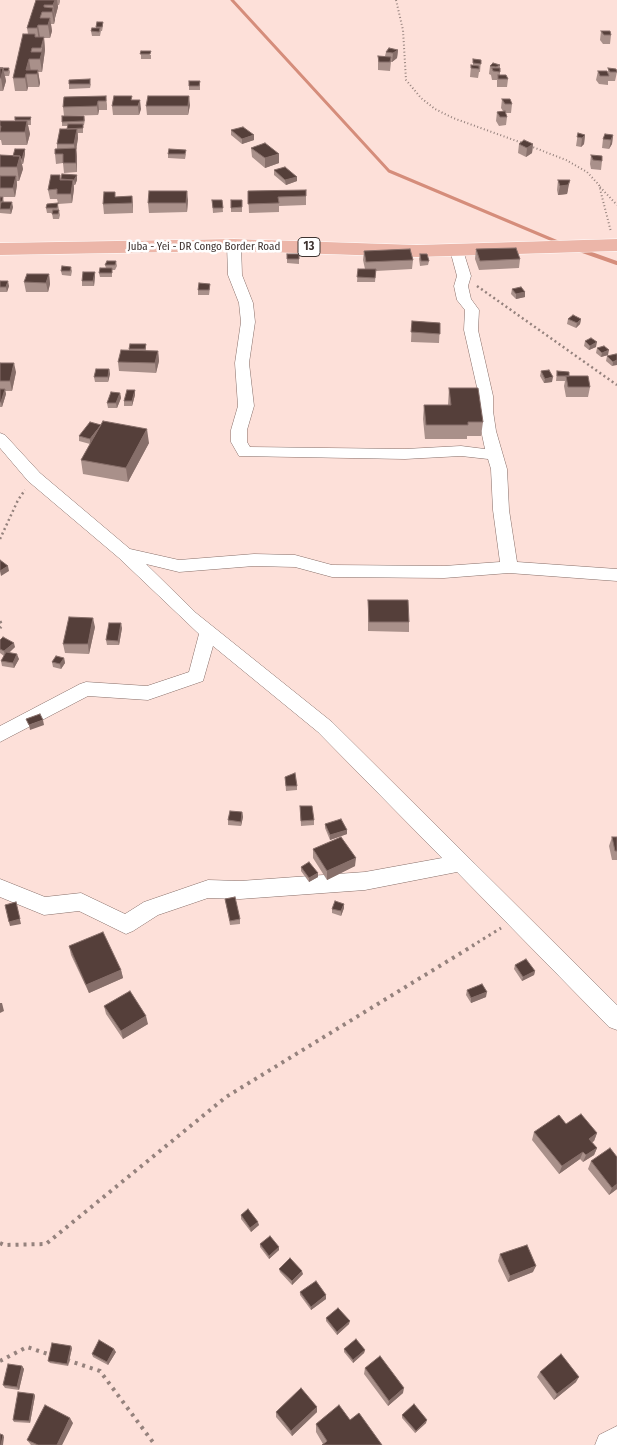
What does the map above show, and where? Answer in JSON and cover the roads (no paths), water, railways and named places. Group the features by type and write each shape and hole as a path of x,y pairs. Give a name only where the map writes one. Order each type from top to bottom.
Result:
{"main road":[{"name":"Juba - Yei - DR Congo Border Road","path":"0,249 234,245 457,250 615,245"}],"street":[{"path":"234,245 234,275 246,303 248,322 242,364 246,406 238,430 239,442 245,452 405,454 460,451 496,456"},
{"path":"457,250 464,276 461,286 464,300 472,310 470,330 486,396 485,410 488,432 499,469 501,510 509,567"},
{"path":"0,438 34,477 126,554 208,632 325,727 617,1020"},
{"path":"126,554 179,566 254,560 295,561 332,571 444,572 509,567 617,575"},
{"path":"0,735 86,689 148,694 196,676 208,632"},
{"path":"0,888 44,906 81,902 126,925 151,908 208,889 240,890 364,881 461,864"},
{"path":"609,1445 617,1440"}],"waterway":[{"path":"232,0 389,171 560,243"},
{"path":"580,250 617,263"}]}
